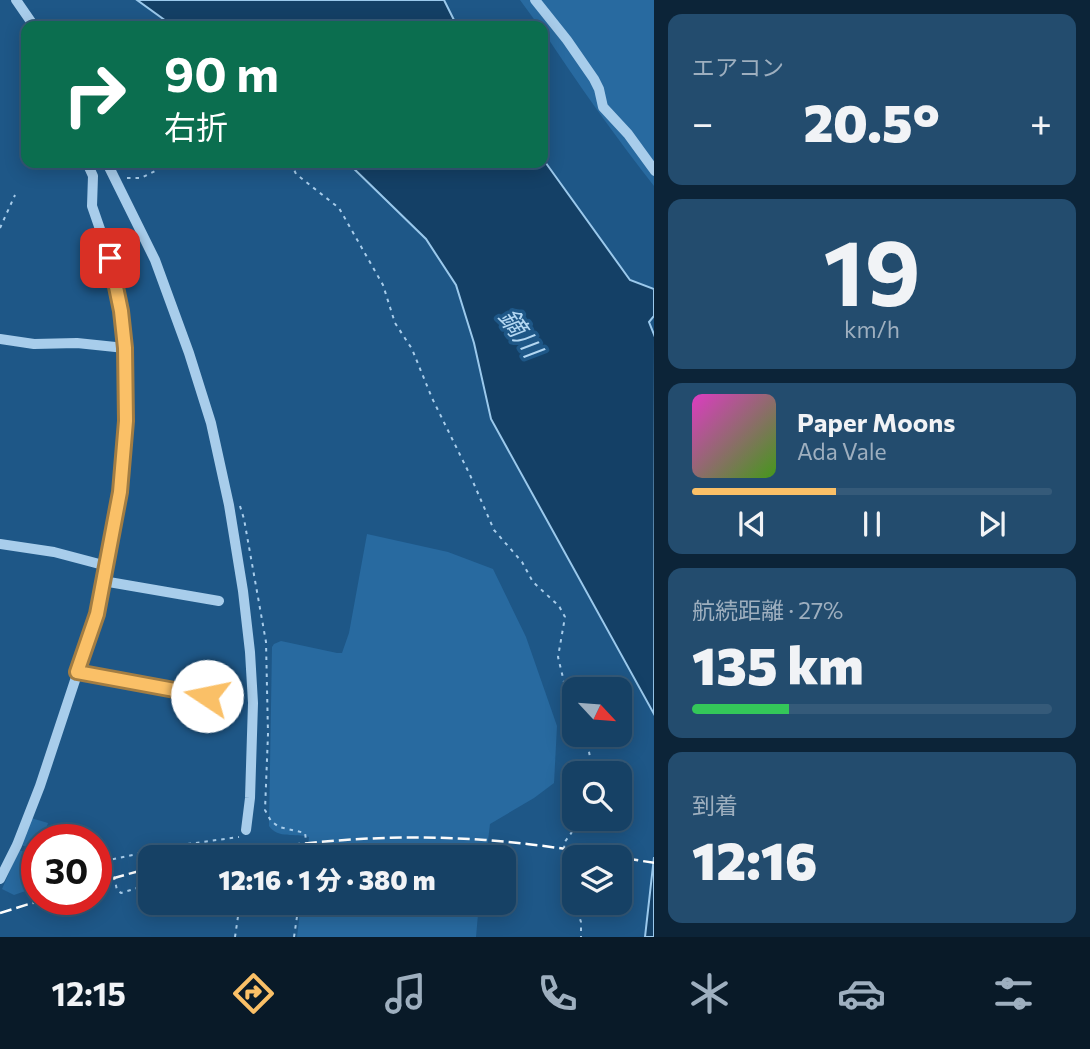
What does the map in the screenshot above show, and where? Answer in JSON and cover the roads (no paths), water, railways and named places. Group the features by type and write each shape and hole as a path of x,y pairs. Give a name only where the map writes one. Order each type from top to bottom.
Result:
{"street":[{"path":"16,0 31,21"},
{"path":"535,0 588,70 599,89 603,107 628,134 654,171"},
{"path":"0,879 5,858 40,786 97,614 120,492 126,421 125,348 121,311 110,258 92,206 93,176 89,168"},
{"path":"109,168 155,260 189,353 211,423 226,494 243,591 250,652 253,703 250,798 246,830"},
{"path":"0,339 34,344 77,343 125,348"},
{"path":"0,544 54,552 107,566"},
{"path":"103,581 219,601"},
{"path":"77,672 207,696"}],"water":[{"path":"137,0 444,0 454,21 166,21"},
{"name":"鏑川","path":"548,166 630,280 654,289 654,316 649,322 654,334 654,714 491,419 474,343 456,285 426,239 353,168"},
{"path":"654,857 654,937 645,937"}],"railway":[{"path":"292,845 379,838 450,838 528,844 654,863"},
{"path":"112,879 138,871"},
{"path":"0,913 21,906"}]}
